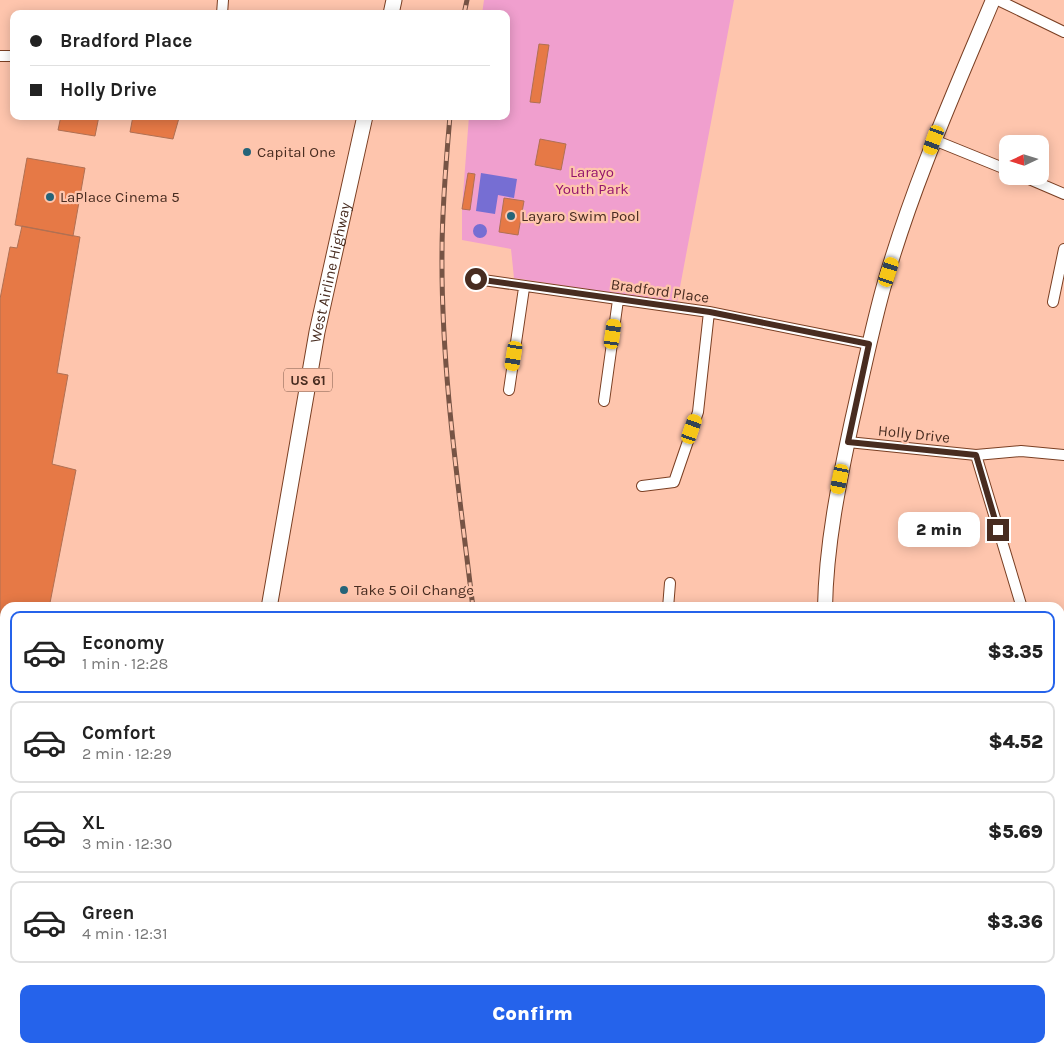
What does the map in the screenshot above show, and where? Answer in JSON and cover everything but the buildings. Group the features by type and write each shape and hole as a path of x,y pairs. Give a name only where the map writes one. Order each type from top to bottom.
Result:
{"highway":[{"name":"West Airline Highway","path":"269,602 317,332 365,120"}],"main road":[{"path":"826,602 832,530 869,344 896,247 934,140 993,0"}],"street":[{"path":"998,0 1064,32"},
{"path":"934,140 999,166"},
{"path":"1043,185 1064,194"},
{"path":"1053,302 1064,249"},
{"name":"Bradford Place","path":"476,279 524,288 710,312 869,344"},
{"path":"509,390 524,288"},
{"path":"604,401 618,300"},
{"path":"642,486 674,482 698,412 710,312"},
{"name":"Holly Drive","path":"848,442 976,455 1021,451 1064,455"},
{"path":"976,455 1020,602"},
{"path":"668,602 670,583"}],"green space":[{"name":"Larayo Youth Park","path":"484,0 734,0 677,303 514,278 511,249 462,240 462,208 469,120 510,120 510,10 483,10"}],"shaded area":[{"path":"481,173 517,179 514,198 498,195 495,214 476,211"},
{"path":"477,224 483,224 487,231 483,238 477,238 473,234 473,228"}],"railway":[{"path":"465,10 467,0"},
{"path":"450,120 442,236 444,342 452,431 472,602"}],"place":[{"name":"Capital One","path":"247,152"},
{"name":"LaPlace Cinema 5","path":"50,197"},
{"name":"Layaro Swim Pool","path":"511,216"},
{"name":"Take 5 Oil Change","path":"344,590"}],"route":[{"path":"476,279 524,288 710,312 869,344 848,442 976,455 998,530"}]}
